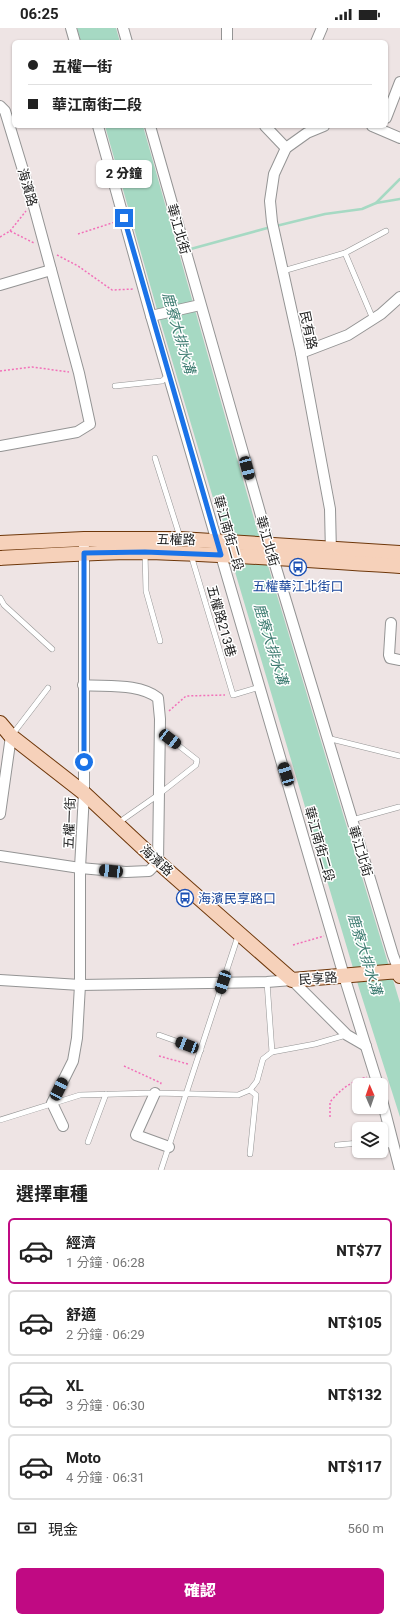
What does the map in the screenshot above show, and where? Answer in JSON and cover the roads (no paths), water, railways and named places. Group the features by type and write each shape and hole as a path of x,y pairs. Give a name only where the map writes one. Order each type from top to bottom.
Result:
{"street":[{"path":"71,28 74,40"},
{"path":"123,28 126,40"},
{"path":"227,28 227,40"},
{"path":"317,40 322,28"},
{"path":"388,113 400,82"},
{"name":"海濱路","path":"0,106 5,111 33,203 79,373 90,424 77,432 0,446"},
{"name":"華江南街二段","path":"99,128 154,316 169,375 221,541 260,687 344,976 376,1078"},
{"name":"華江北街","path":"151,128 198,305 270,558 400,973"},
{"path":"267,128 286,148"},
{"name":"民有路","path":"319,128 307,133 286,148 274,174 270,201 272,222 301,354 330,509 331,555"},
{"path":"381,128 400,138"},
{"path":"0,285 51,270"},
{"path":"301,354 348,335 373,319 400,297"},
{"path":"154,316 198,305"},
{"name":"五權路","path":"0,558 84,546 180,539 267,544 400,566"},
{"name":"五權路","path":"0,543 84,546 145,552 270,558 400,553"},
{"name":"五權一街","path":"52,1103 73,1061 77,1038 80,985 80,868 84,793 84,546"},
{"path":"391,623 389,655 392,660 400,660"},
{"path":"0,856 80,868 126,872 149,871 158,862 160,719 158,698 150,692 138,689 83,685"},
{"name":"海濱路","path":"0,723 6,734 84,793 158,862 292,980 347,1035 366,1046"},
{"path":"0,814 6,734"},
{"name":"民享路","path":"292,980 400,973"},
{"path":"0,980 28,983 80,985 267,982 292,980"},
{"path":"155,1093 136,1135 169,1147"},
{"path":"52,1103 63,1126"},
{"path":"386,1114 400,1170"}],"lane":[{"path":"283,271 345,253 386,231"},
{"path":"345,253 373,319"},
{"path":"115,386 162,381 169,375"},
{"path":"155,458 180,539"},
{"path":"145,552 146,591 160,641"},
{"name":"五權路213巷","path":"191,554 232,695 260,687"},
{"path":"0,598 4,605 52,649"},
{"path":"6,734 48,688"},
{"path":"117,824 158,795 196,765 197,760 160,731"},
{"path":"327,738 400,756"},
{"path":"352,820 399,807"},
{"path":"161,1170 239,933"},
{"path":"267,982 272,1052"},
{"path":"160,1034 201,1050"},
{"path":"0,1120 80,1095 155,1093 186,1095 238,1095 250,1090 257,1081 263,1060 272,1052 315,1044 347,1035"},
{"path":"250,1090 256,1095 250,1154"},
{"path":"88,1142 106,1094"},
{"path":"337,1145 352,1144"},
{"path":"388,1145 393,1144"}],"water":[{"path":"77,28 116,28 119,40 80,40"},
{"name":"鹿寮大排水溝","path":"106,128 144,128 257,529 400,1003 400,1117 359,988 160,320"}],"waterway":[{"path":"376,203 400,179"},
{"path":"276,226 325,214 362,209 376,203 400,199"},
{"path":"187,250 271,227"}],"place":[{"name":"五權華江北街口","path":"298,567"},
{"name":"海濱民享路口","path":"185,898"}]}
